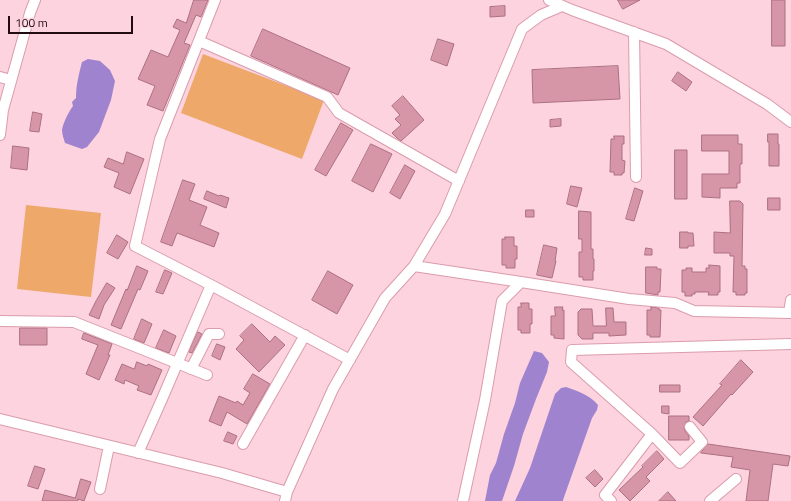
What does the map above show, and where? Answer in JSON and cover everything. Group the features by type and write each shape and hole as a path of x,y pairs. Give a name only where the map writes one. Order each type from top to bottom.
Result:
{"street":[{"path":"0,135 3,110 35,0"},
{"path":"215,0 160,139 136,246 350,360"},
{"path":"549,0 666,44 768,104 791,122"},
{"path":"0,419 222,473 286,497 333,389 385,298 414,266 445,214 522,29 541,15 562,6"},
{"path":"634,32 636,177"},
{"path":"199,42 327,97 339,113 459,181"},
{"path":"0,77 11,80"},
{"path":"414,266 629,299 675,303 694,311 790,313 791,300"},
{"path":"463,501 485,400 502,301 521,282"},
{"path":"138,453 211,285"},
{"path":"0,320 74,322 207,375"},
{"path":"191,369 209,334 219,334"},
{"path":"243,444 305,336"},
{"path":"690,427 702,442 680,463 652,434 571,362 572,350 791,344"},
{"path":"611,501 605,495 652,434"},
{"path":"100,489 109,446"},
{"path":"710,501 736,479"}],"shaded area":[{"path":"203,54 324,100 302,159 181,113"},
{"path":"88,59 100,61 110,70 115,81 111,100 99,132 87,147 82,149 65,143 62,130 66,117 73,106 72,102 76,98 77,84 82,62"},
{"path":"26,205 101,213 91,297 17,289"},
{"path":"534,351 542,353 549,362 547,372 523,434 502,501 485,501 490,475 496,463 520,383"},
{"path":"566,387 587,396 598,405 563,501 515,501 530,468 555,394 561,388"}],"building":[{"path":"194,0 208,0 201,17 196,15 184,43 190,45 163,111 147,105 155,86 138,79 151,50 168,57 180,30 173,27 177,19 186,23"},
{"path":"618,0 640,0 623,9"},
{"path":"772,0 785,0 785,46 772,46"},
{"path":"505,6 505,16 490,17 490,7"},
{"path":"263,29 350,68 338,95 251,56"},
{"path":"438,39 454,44 447,66 431,60"},
{"path":"618,66 620,99 533,103 532,70"},
{"path":"678,72 692,82 686,91 672,81"},
{"path":"403,96 424,120 401,141 392,133 401,125 395,119 400,115 392,106"},
{"path":"33,112 42,114 39,132 30,131"},
{"path":"561,119 561,126 550,127 550,120"},
{"path":"341,123 353,130 326,176 315,170"},
{"path":"768,134 778,134 779,166 769,166"},
{"path":"702,135 738,135 738,144 742,144 740,183 737,183 737,188 720,188 720,198 702,197 702,174 729,174 729,151 702,151"},
{"path":"614,136 624,136 624,144 622,144 622,160 625,161 624,173 622,173 622,175 614,175 614,172 610,172 611,139 614,139"},
{"path":"371,144 392,154 373,192 352,181"},
{"path":"13,146 29,148 27,170 11,168"},
{"path":"675,150 687,150 687,199 675,199"},
{"path":"127,152 144,159 130,194 114,187 119,173 104,167 108,158 123,164"},
{"path":"405,165 415,171 400,199 390,193"},
{"path":"183,180 195,184 189,200 207,207 200,225 219,233 214,247 177,233 172,246 161,242"},
{"path":"571,186 582,188 577,207 567,204"},
{"path":"635,188 643,191 634,221 626,219"},
{"path":"207,191 229,198 226,208 204,199"},
{"path":"768,198 780,198 780,210 768,210"},
{"path":"730,201 740,201 743,204 742,266 745,266 745,269 747,269 747,293 745,293 745,295 736,295 736,292 733,292 734,256 730,256 730,253 714,253 714,232 730,233"},
{"path":"526,210 534,210 534,217 526,217"},
{"path":"579,211 591,212 591,249 593,249 594,259 593,280 583,280 583,277 579,277 579,252 582,252 582,239 579,239"},
{"path":"680,232 693,233 694,246 680,248"},
{"path":"117,235 128,242 118,259 107,253"},
{"path":"505,237 514,237 514,246 517,246 515,268 506,268 506,265 502,265 502,239 505,239"},
{"path":"544,245 557,248 552,278 537,275"},
{"path":"646,248 652,249 652,255 645,255"},
{"path":"709,265 720,266 720,292 718,292 718,295 708,295 709,292 695,292 692,296 685,296 685,292 682,292 682,270 692,268 692,272 706,272 706,268 709,268"},
{"path":"137,266 148,271 140,290 138,289 121,329 111,325"},
{"path":"646,267 657,267 657,269 661,269 660,292 658,292 658,295 646,293"},
{"path":"165,270 172,273 163,294 156,292"},
{"path":"328,271 353,285 337,314 312,300"},
{"path":"107,283 115,288 104,305 99,319 89,315"},
{"path":"521,303 529,303 529,309 532,309 532,324 530,324 530,333 521,333 521,330 518,330 518,307 521,307"},
{"path":"555,307 563,307 562,310 564,310 564,339 554,338 554,335 551,335 551,316 555,316"},
{"path":"651,307 659,308 659,310 661,310 660,337 650,337 650,335 647,335 647,310 651,310"},
{"path":"606,308 613,308 614,322 626,322 626,335 609,336 609,333 593,333 593,339 582,339 578,335 578,312 581,309 592,309 593,326 606,326"},
{"path":"142,319 152,324 144,343 134,339"},
{"path":"252,324 270,342 275,336 285,345 259,372 236,349 244,340 240,336"},
{"path":"20,328 47,328 47,345 20,345"},
{"path":"164,330 176,336 169,353 156,348"},
{"path":"198,332 202,334 192,353 189,352"},
{"path":"84,333 112,344 108,355 110,355 99,380 86,374 98,345 82,339"},
{"path":"217,344 225,347 220,360 212,356"},
{"path":"741,360 753,372 703,426 693,417 722,385 720,384"},
{"path":"137,362 147,366 148,364 162,370 151,395 137,390 139,386 125,380 124,384 115,380 122,364 134,369"},
{"path":"253,374 270,384 247,424 227,412 221,426 209,421 219,396 236,403 237,401 243,405 250,393 244,389"},
{"path":"660,385 680,385 680,392 660,392"},
{"path":"662,406 669,406 669,414 662,413"},
{"path":"669,416 689,416 689,421 686,422 684,428 689,436 689,440 669,440"},
{"path":"228,432 237,436 233,444 224,441"},
{"path":"708,444 790,456 788,466 773,464 768,501 746,501 750,470 731,467 733,457 701,453"},
{"path":"657,451 664,459 646,477 650,481 630,501 619,490"},
{"path":"35,466 45,469 38,489 28,486"},
{"path":"595,470 603,479 595,487 586,478"},
{"path":"81,479 91,482 84,501 78,499 78,501 42,501 45,490 75,498"},
{"path":"668,492 676,501 659,501"}]}
